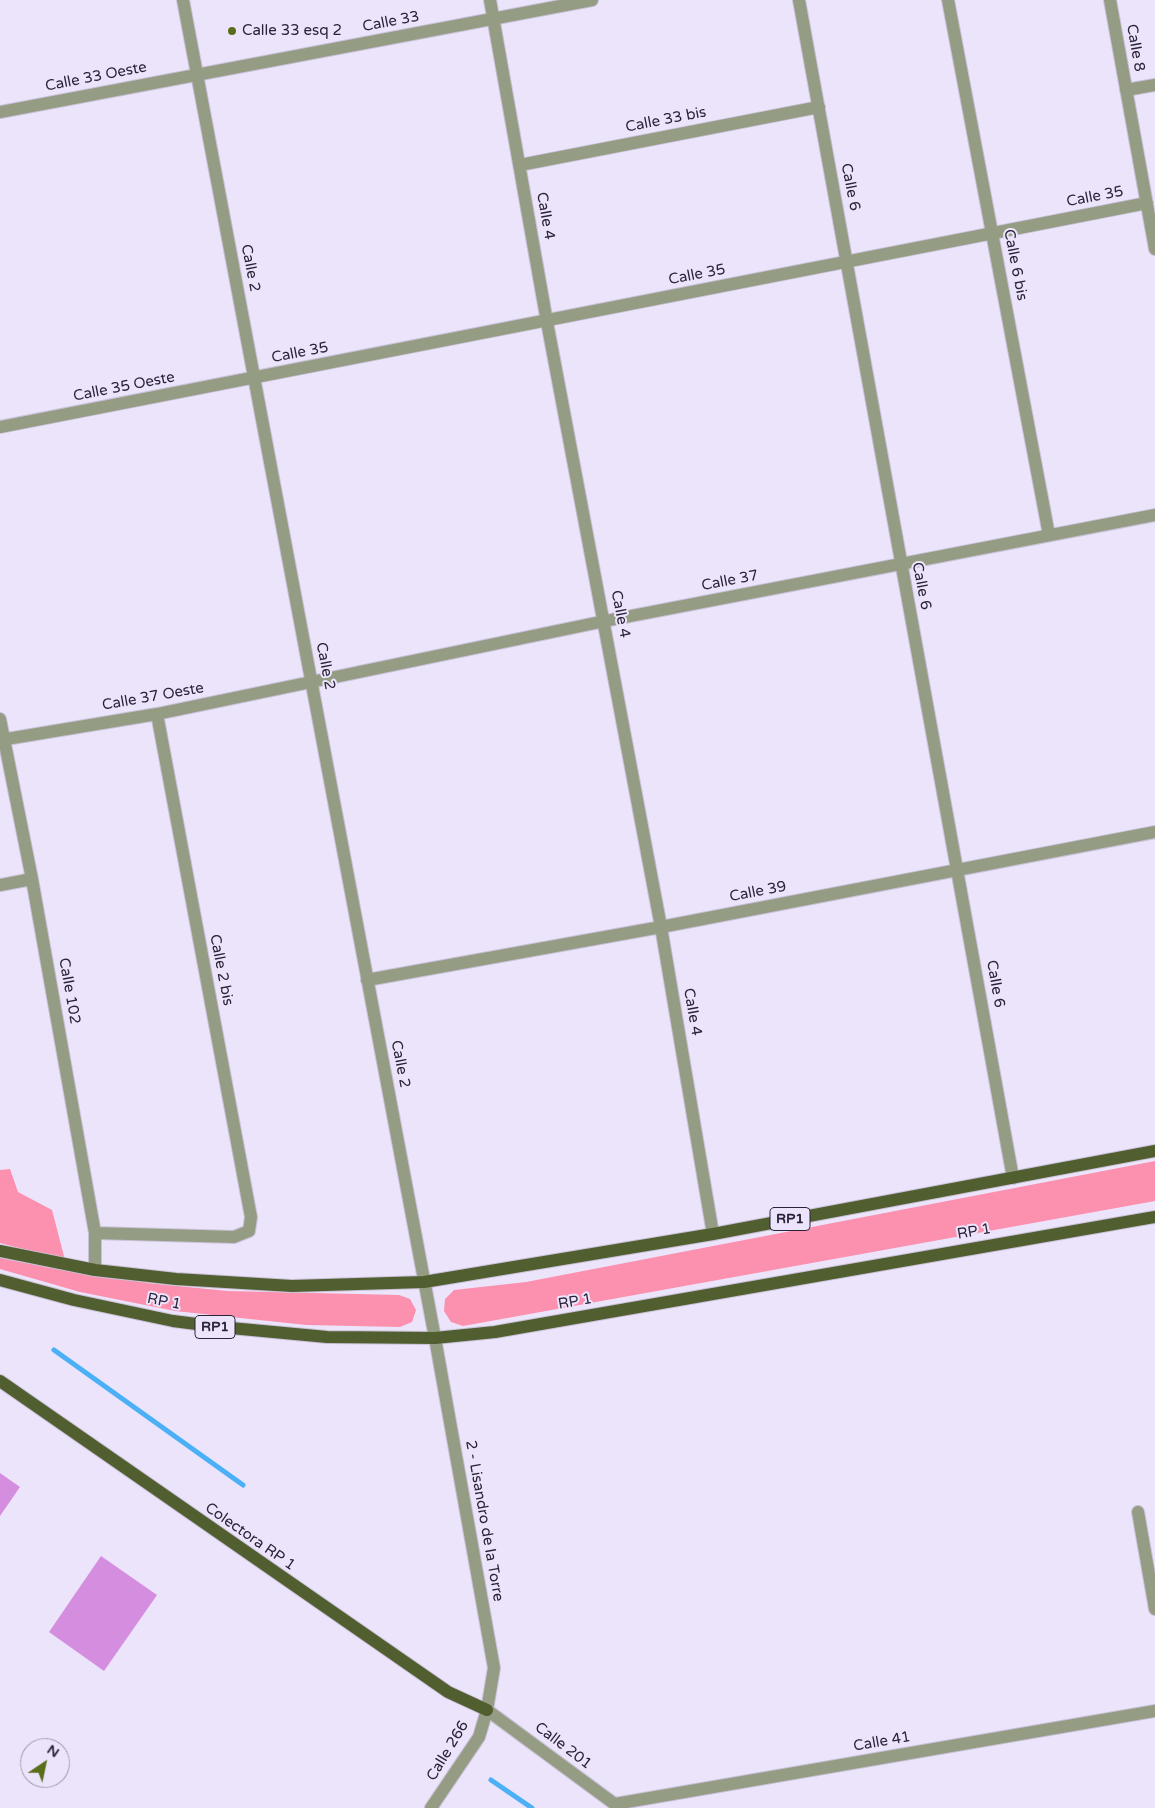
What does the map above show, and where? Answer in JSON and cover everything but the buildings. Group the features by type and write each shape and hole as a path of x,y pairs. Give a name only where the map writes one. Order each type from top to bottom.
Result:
{"main road":[{"name":"RP 1","path":"0,1251 95,1270 176,1279 292,1286 424,1282 713,1234 1155,1151"},
{"name":"RP 1","path":"0,1280 74,1300 173,1321 327,1337 435,1338 495,1332 1155,1217"},
{"name":"Colectora RP 1","path":"0,1381 448,1692 487,1710"}],"street":[{"name":"Calle 2","path":"183,0 435,1338"},
{"name":"Calle 4","path":"490,0 547,322 605,621 661,927 713,1234"},
{"name":"Calle 33","path":"197,75 592,0"},
{"name":"Calle 6","path":"799,0 848,261 901,565 1013,1178"},
{"name":"Calle 6 bis","path":"948,0 1049,535"},
{"name":"Calle 8","path":"1110,0 1155,249"},
{"name":"Calle 33 Oeste","path":"0,112 197,75"},
{"path":"1126,90 1155,85"},
{"name":"Calle 33 bis","path":"520,165 819,107"},
{"name":"Calle 35","path":"254,378 1146,203"},
{"name":"Calle 35 Oeste","path":"0,427 254,378"},
{"name":"Calle 37","path":"311,683 605,621 1155,515"},
{"name":"Calle 37 Oeste","path":"2,740 157,714 311,683"},
{"name":"Calle 2 bis","path":"96,1233 234,1237 249,1231 251,1217 157,714"},
{"name":"Calle 102","path":"0,719 2,740 32,879 96,1233 95,1270"},
{"name":"Calle 39","path":"367,980 661,927 1155,832"},
{"path":"0,885 32,879"},
{"name":"2 - Lisandro de la Torre","path":"435,1338 494,1668 487,1710"},
{"path":"1138,1512 1155,1609"},
{"name":"Calle 201","path":"487,1710 617,1806"},
{"name":"Calle 266","path":"431,1808 479,1737 487,1710"},
{"name":"Calle 41","path":"617,1806 1155,1711"}],"shaded area":[{"path":"1155,1161 1155,1201 463,1326 451,1322 444,1311 445,1299 454,1290 526,1282"},
{"path":"10,1169 18,1192 52,1210 65,1260 0,1243 0,1170"},
{"path":"0,1254 147,1283 228,1291 399,1295 410,1299 416,1310 412,1322 400,1327 306,1325 175,1311 80,1292 0,1269"}],"waterway":[{"path":"54,1350 243,1485"},
{"path":"491,1780 532,1808"}],"place":[{"name":"Calle 33 esq 2","path":"232,31"}]}
